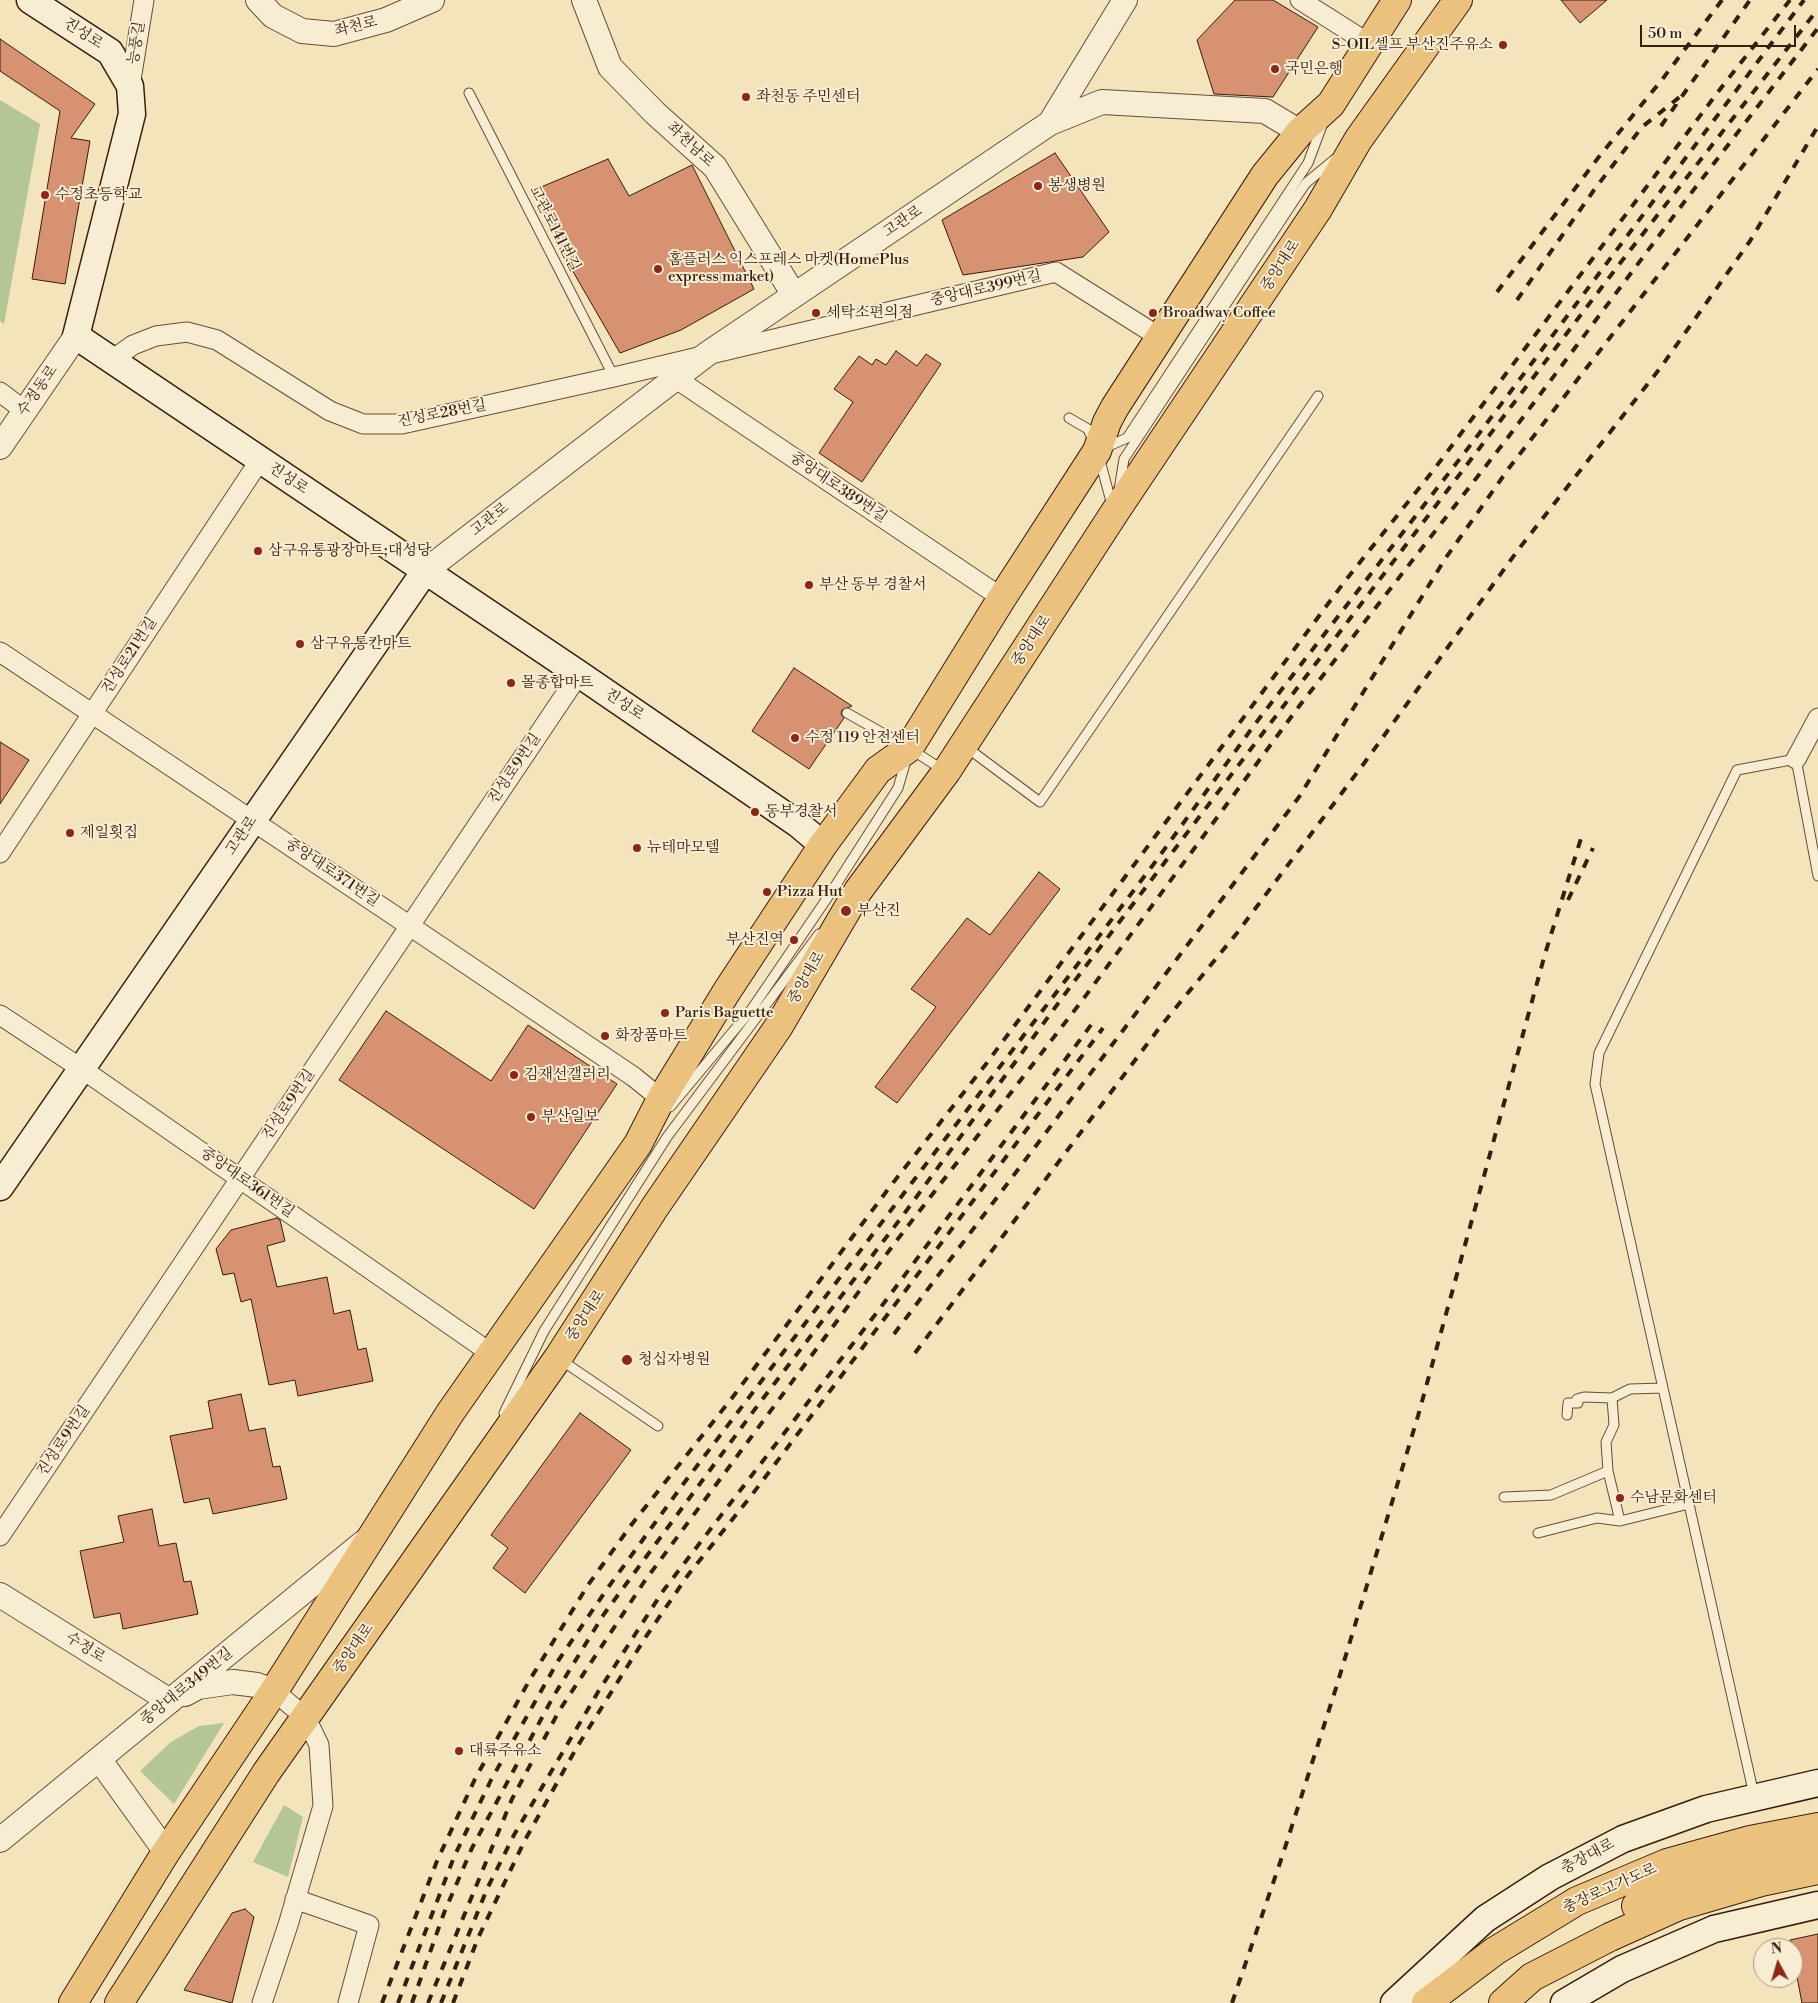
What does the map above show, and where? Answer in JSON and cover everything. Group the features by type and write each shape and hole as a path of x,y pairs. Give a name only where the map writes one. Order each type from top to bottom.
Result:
{"main road":[{"name":"진성로","path":"30,0 110,52 130,86 132,114 76,336 579,674 798,824 823,844"},
{"path":"73,2003 166,1852 274,1691 450,1414 638,1144 661,1098 727,991 823,844 878,770 909,748 1002,598 1097,451 1107,422 1265,175 1300,132 1330,104 1397,0"},
{"name":"중앙대로","path":"119,2003 266,1773 558,1358 655,1207 779,1026 858,891 946,772 1115,512 1313,217 1358,140 1458,0"},
{"name":"고관로","path":"0,1187 425,571"},
{"name":"충장대로","path":"1394,2003 1485,1919 1550,1877 1623,1839 1706,1809 1818,1783"},
{"name":"충장로고가도로","path":"1503,2003 1532,1977 1610,1937 1673,1885 1750,1840 1818,1827"},
{"name":"충장로고가도로","path":"1426,2003 1495,1951 1577,1900 1673,1885 1818,1850"},
{"name":"충장로고가도로","path":"1673,1885 1761,1882 1818,1870"},
{"path":"1564,2003 1622,1969 1714,1929 1818,1904"}],"street":[{"name":"능풍길","path":"130,86 144,0"},
{"name":"좌천로","path":"258,0 273,16 302,31 334,34 386,20 432,0"},
{"name":"좌천남로","path":"584,0 610,67 655,113 715,167 794,295"},
{"name":"고관로","path":"425,571 707,354 1050,123 1125,0"},
{"path":"1300,0 1368,43"},
{"path":"1050,123 1102,102 1265,111 1300,132"},
{"name":"중앙대로399번길","path":"707,354 1056,272 1161,338"},
{"name":"진성로28번길","path":"112,360 133,345 156,336 186,332 217,340 330,411 363,424 402,424 614,377 707,354"},
{"name":"수정동로","path":"0,447 76,336"},
{"name":"중앙대로389번길","path":"675,378 1002,598"},
{"path":"0,392 24,411"},
{"name":"진성로21번길","path":"0,853 260,460"},
{"name":"중앙대로371번길","path":"0,652 634,1077 661,1098"},
{"name":"진성로9번길","path":"0,1536 579,674"},
{"path":"1796,759 1818,718"},
{"name":"중앙대로361번길","path":"0,1015 82,1069 492,1354"},
{"name":"중앙대로349번길","path":"0,1840 374,1534"},
{"name":"수정로","path":"0,1595 170,1701"},
{"path":"170,1701 198,1687 233,1682 257,1685 274,1691 306,1718 319,1745 323,1806 262,2003"},
{"path":"100,1759 166,1852"},
{"path":"295,1899 369,1925 348,2003"}],"lane":[{"name":"고관로141번길","path":"469,93 614,377"},
{"path":"1097,451 1127,438 1308,163 1330,104"},
{"path":"963,745 1040,802 1318,396"},
{"path":"1069,418 1088,429 1097,451 1115,512"},
{"path":"847,713 909,748 946,772"},
{"path":"638,1144 752,1010 827,899 898,788 909,748"},
{"path":"1755,1797 1595,1084 1599,1053 1737,770 1796,759 1818,876"},
{"path":"470,1483 544,1331 667,1137 806,949 858,891"},
{"path":"558,1358 658,1426"},
{"path":"1567,1415 1568,1403 1578,1403 1577,1399 1584,1397 1612,1398 1630,1389 1663,1388"},
{"path":"1612,1398 1614,1425 1606,1442 1608,1472 1620,1520"},
{"path":"1504,1497 1551,1495 1608,1472"},
{"path":"1538,1533 1597,1518 1620,1520 1689,1504"}],"green space":[{"path":"0,100 40,124 4,324 0,321"},
{"path":"224,1723 174,1804 140,1771 171,1742 199,1726"},
{"path":"284,1805 303,1817 288,1877 253,1862"}],"building":[{"path":"1235,0 1273,0 1318,27 1273,97 1214,94 1197,40"},
{"path":"1561,0 1607,0 1580,23"},
{"path":"0,39 95,104 71,138 90,141 65,284 32,279 60,111 0,71"},
{"name":"봉생병원","path":"1055,153 1109,232 1083,257 963,275 942,220"},
{"name":"홈플러스 익스프레스 마켓(HomePlus express market)","path":"608,159 629,196 692,165 754,289 681,330 620,353 560,249 534,190"},
{"path":"896,351 917,366 926,354 941,364 862,482 819,453 853,402 834,389 859,356 872,365 876,359 886,365"},
{"path":"794,668 852,706 842,710 841,714 844,718 809,769 752,731"},
{"path":"0,742 29,760 0,804"},
{"path":"1039,872 1060,889 897,1103 875,1087 936,1007 911,989 967,918 990,935"},
{"name":"부산일보","path":"386,1011 491,1081 528,1025 617,1084 534,1209 339,1080"},
{"path":"277,1218 280,1220 285,1241 267,1246 277,1287 327,1277 334,1314 350,1310 358,1350 366,1348 373,1381 298,1396 295,1380 269,1385 251,1299 241,1302 234,1273 223,1275 216,1249 231,1230"},
{"path":"241,1394 249,1431 265,1428 273,1467 280,1466 287,1499 213,1514 209,1498 184,1503 170,1436 213,1428 208,1401"},
{"path":"580,1413 631,1450 525,1593 493,1568 508,1548 491,1535"},
{"path":"152,1509 159,1546 176,1543 184,1582 191,1581 198,1614 123,1629 120,1613 94,1618 80,1551 124,1542 118,1516"},
{"path":"245,1909 254,1917 232,2003 184,1990 232,1913"},
{"path":"1818,1934 1818,2003 1802,2003 1799,1988 1803,1988 1803,1938 1799,1938"}],"railway":[{"path":"1497,292 1598,158 1661,81 1722,0"},
{"path":"1661,126 1750,0"},
{"path":"382,2003 437,1861 475,1779 529,1681 588,1585 632,1524 732,1398 889,1188 986,1064 1345,581 1432,472 1721,88 1790,0"},
{"path":"398,2003 454,1857 491,1780 558,1661 607,1589 684,1483 1153,865 1255,724 1472,443 1804,0"},
{"path":"412,2003 444,1913 472,1848 553,1697 604,1614 758,1405 901,1218 1073,983 1621,262 1818,9"},
{"path":"428,2003 512,1799 559,1711 644,1582 894,1244 1081,1002 1300,705 1506,440 1685,201 1818,28"},
{"path":"894,1334 1299,797 1445,559 1509,468 1818,69"},
{"path":"1517,300 1594,190 1642,127 1681,96"},
{"path":"915,1353 1160,1027 1237,933 1365,762 1518,550 1661,367 1750,241 1818,126"},
{"path":"1232,2003 1283,1854 1336,1688 1418,1416 1545,954 1583,832"},
{"path":"1568,900 1593,848"},
{"path":"441,2003 487,1889 514,1835 598,1692 663,1591 878,1311 1094,1021"},
{"path":"453,2003 478,1938 525,1840 577,1747 647,1635 688,1575 751,1496 1103,1028"}],"place":[{"name":"S-OIL셀프 부산진주유소","path":"1503,45"},
{"name":"국민은행","path":"1275,69"},
{"name":"좌천동 주민센터","path":"746,97"},
{"name":"봉생병원","path":"1038,186"},
{"name":"수정초등학교","path":"45,195"},
{"name":"홈플러스 익스프레스 마켓(HomePlus express market)","path":"658,269"},
{"name":"세탁소편의점","path":"816,313"},
{"name":"Broadway Coffee","path":"1153,313"},
{"name":"삼구유통광장마트;대성당","path":"258,551"},
{"name":"부산 동부 경찰서","path":"809,585"},
{"name":"삼구유통칸마트","path":"300,644"},
{"name":"몰종합마트","path":"511,683"},
{"name":"수정 119 안전센터","path":"795,738"},
{"name":"동부경찰서","path":"755,812"},
{"name":"제일횟집","path":"70,833"},
{"name":"뉴테마모텔","path":"637,848"},
{"name":"Pizza Hut","path":"767,892"},
{"name":"부산진","path":"846,911"},
{"name":"부산진역","path":"794,940"},
{"name":"Paris Baguette","path":"665,1013"},
{"name":"화장품마트","path":"605,1036"},
{"name":"김재선갤러리","path":"514,1075"},
{"name":"부산일보","path":"531,1117"},
{"name":"청십자병원","path":"627,1360"},
{"name":"수남문화센터","path":"1620,1498"},
{"name":"대륙주유소","path":"459,1751"}]}
